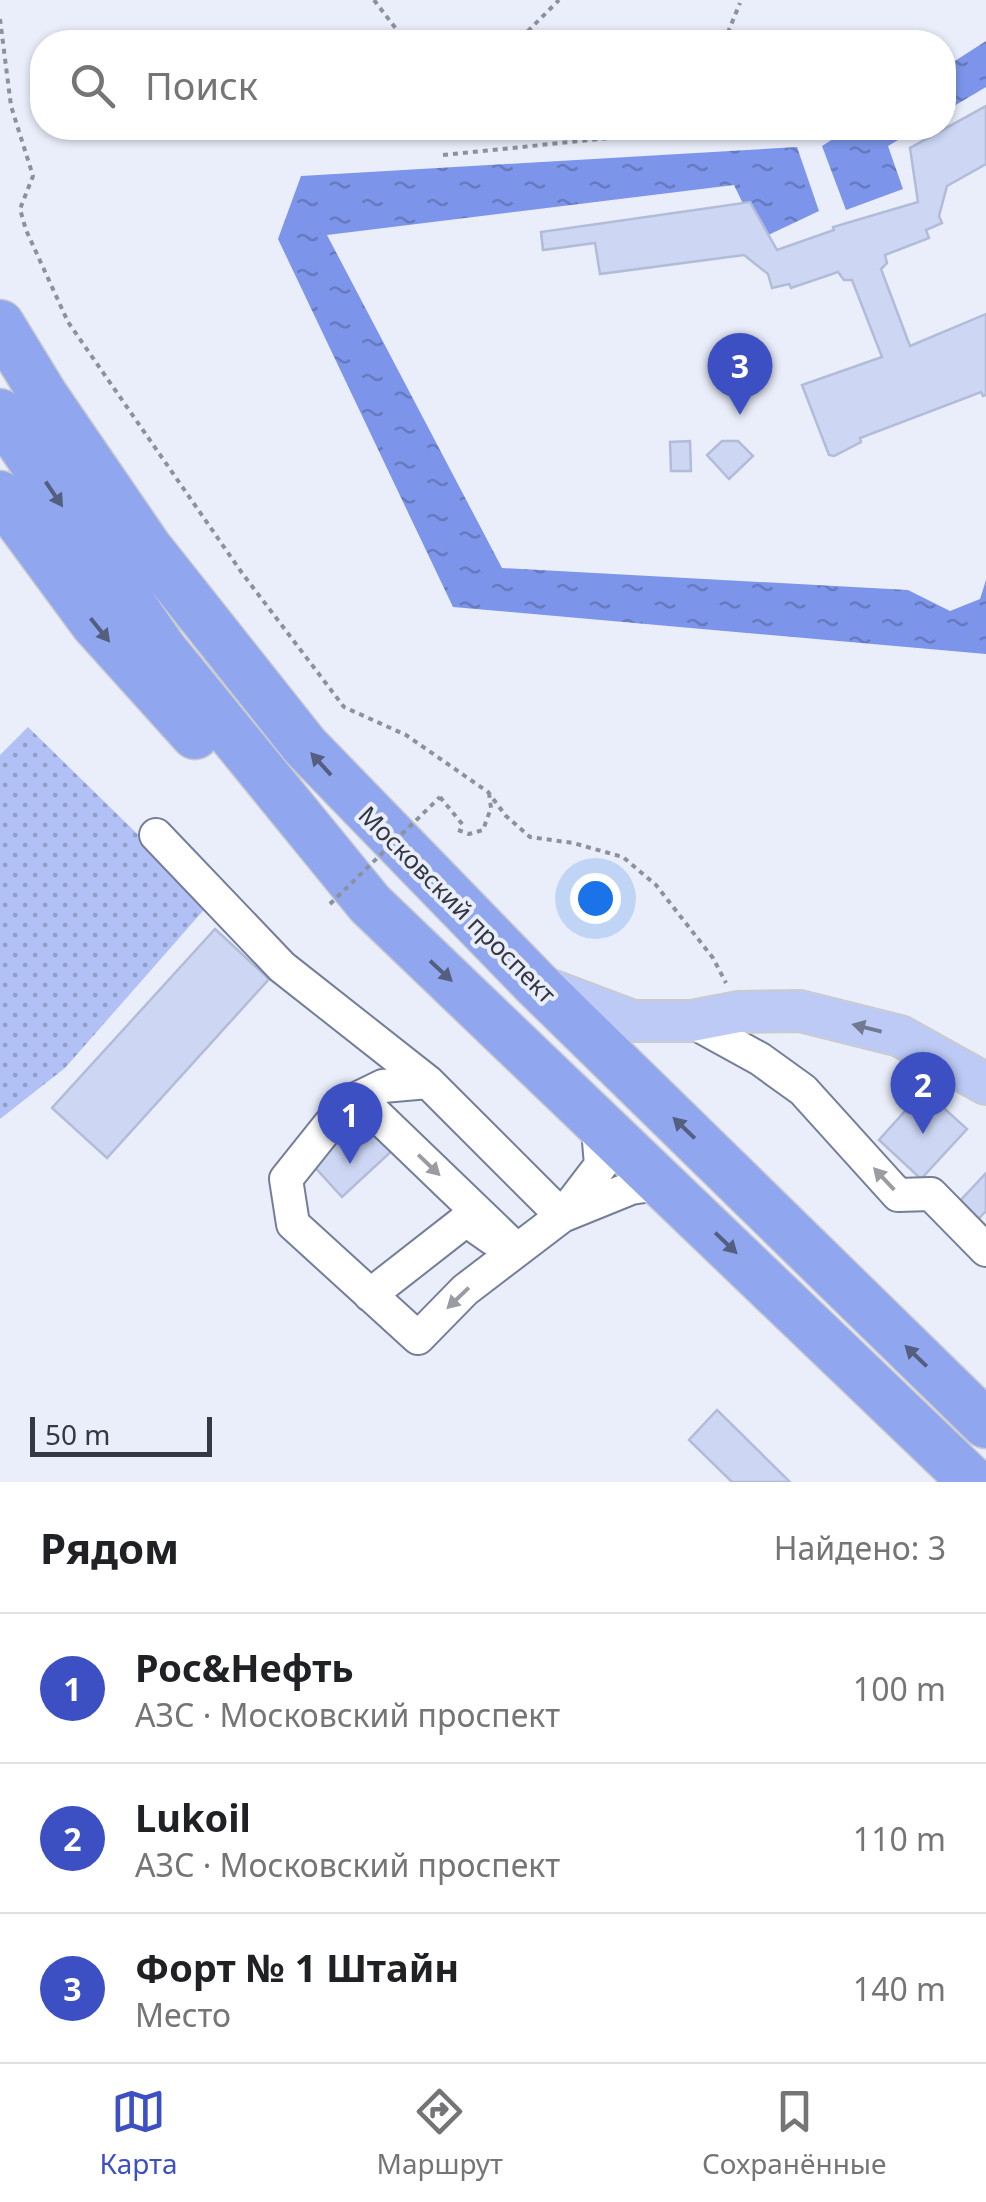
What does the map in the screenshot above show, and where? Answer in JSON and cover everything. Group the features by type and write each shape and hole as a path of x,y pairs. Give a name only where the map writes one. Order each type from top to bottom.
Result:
{"highway":[{"path":"0,300 44,396"},
{"name":"Московский проспект","path":"0,324 148,548 304,746 536,984 986,1424"},
{"path":"0,413 164,650 350,904"},
{"path":"0,495 40,553 125,660 311,852 350,904 596,1118 974,1482"}],"main road":[{"path":"536,984 633,1021 800,1010 900,1036 986,1084"}],"lane":[{"path":"156,835 282,966 428,1082 562,1216"},
{"path":"691,1020 760,1058 802,1090 898,1195 931,1194 986,1250"},
{"path":"428,1082 383,1086 346,1104 286,1178 293,1224 418,1338 466,1290 562,1216 601,1164 596,1118"},
{"path":"358,1098 516,1252"},
{"path":"562,1216 631,1188 664,1183"},
{"path":"370,1295 466,1220 516,1252"}],"path":[{"path":"374,0 397,30"},
{"path":"529,30 559,0"},
{"path":"729,30 740,3"},
{"path":"0,19 10,106 33,176 20,209 68,322 242,574 344,707 406,735 488,792 506,816 530,837 573,843 622,857 664,895 713,958 722,979 767,1011"},
{"path":"443,155 590,140"},
{"path":"458,830 469,834 482,830 492,808 488,792"},
{"path":"350,904 440,797 464,825"}],"shaded area":[{"path":"28,727 209,904 65,1068 0,1119 0,755"}],"water":[{"path":"986,41 986,87 956,105 956,60"},
{"path":"831,140 898,140 888,146 903,189 846,210 822,146"},
{"path":"797,147 819,211 760,239 734,185 327,235 502,568 908,590 950,611 980,599 986,580 986,654 453,607 278,239 301,176"}],"building":[{"path":"986,106 986,164 947,186 939,216 942,223 926,230 929,238 885,255 887,263 881,269 910,346 986,314 986,395 981,392 860,438 861,442 834,456 829,455 802,385 882,357 852,280 844,280 838,272 791,288 789,284 772,288 768,274 744,255 600,274 595,243 543,250 541,232 750,202 777,250 834,230 833,227 918,202 910,148 924,140 956,140 956,123"},
{"path":"690,441 691,471 671,471 670,442"},
{"path":"722,441 738,441 753,456 729,479 707,455"},
{"path":"215,929 269,979 107,1158 52,1108"},
{"path":"924,1090 967,1129 921,1179 879,1140"},
{"path":"363,1114 395,1148 342,1197 311,1163"},
{"path":"986,1173 986,1211 962,1236 944,1218"},
{"path":"717,1410 790,1482 732,1482 689,1440"}],"place":[{"name":"Форт № 1 Штайн","path":"740,415"},
{"name":"Lukoil","path":"923,1134"},
{"name":"Рос&Нефть","path":"350,1164"}]}
